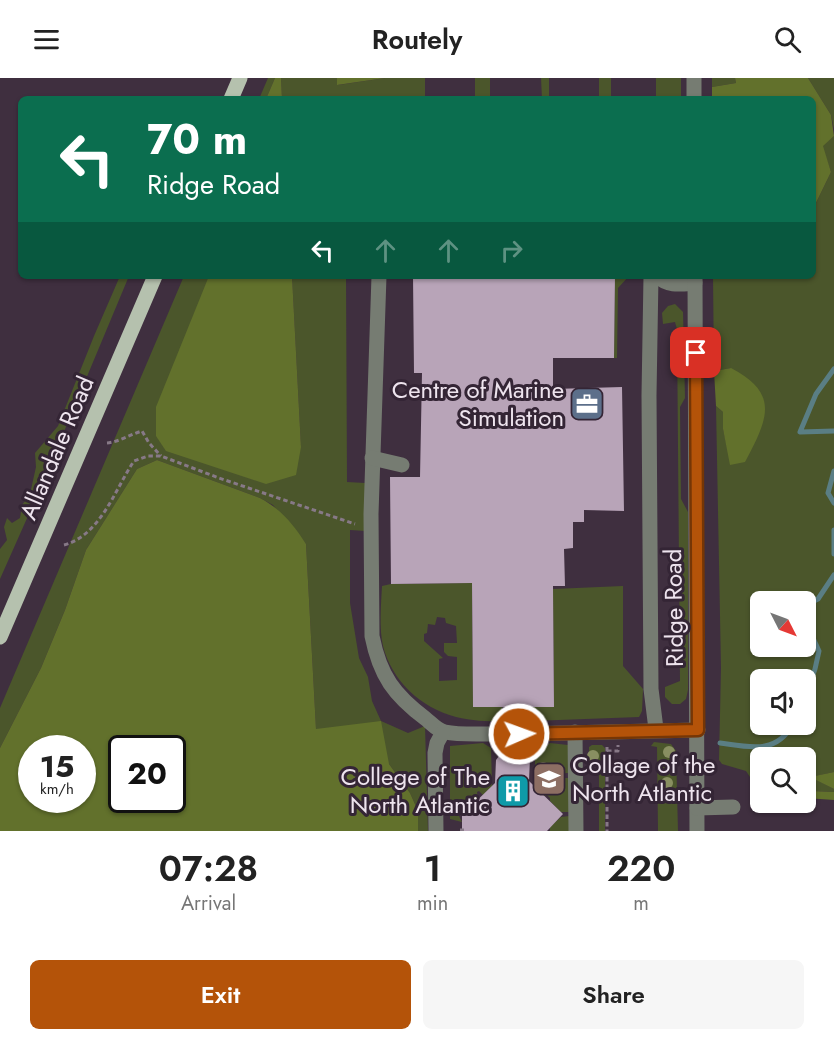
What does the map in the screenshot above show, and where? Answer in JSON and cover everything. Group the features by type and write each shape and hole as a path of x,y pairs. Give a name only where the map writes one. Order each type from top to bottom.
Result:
{"main road":[{"path":"232,96 240,78"},
{"name":"Allandale Road","path":"0,637 154,279"}],"street":[{"path":"694,78 694,96"},
{"path":"379,279 372,458 372,636 379,666 387,681 397,694 443,732 514,734 656,729 698,730"},
{"path":"651,279 649,395 651,689 656,729"},
{"path":"663,279 672,284 695,280"},
{"name":"Ridge Road","path":"695,280 698,831"},
{"path":"372,458 402,465"},
{"path":"436,831 435,753 443,732"},
{"path":"575,732 576,831"},
{"path":"697,808 733,807"}],"path":[{"path":"107,443 113,443 142,431 160,456"},
{"path":"64,545 72,543 94,525 120,489 135,461 148,456 160,456 371,529"},
{"path":"607,742 607,831"},
{"path":"607,751 618,751"}],"green space":[{"path":"268,78 275,78 267,96 260,96"},
{"path":"275,78 281,78 282,96 267,96"},
{"path":"281,78 337,78 338,85 385,78 425,78 425,96 282,96"},
{"path":"337,78 385,78 337,85"},
{"path":"475,78 490,78 490,96 475,96"},
{"path":"541,78 549,78 549,96 542,96"},
{"path":"599,78 611,78 611,96 599,96"},
{"path":"656,78 681,78 681,96 656,96"},
{"path":"712,78 735,78 736,83 712,87"},
{"path":"735,78 808,78 831,115 834,136 823,146 831,172 816,203 816,96 712,96 712,87 736,83"},
{"path":"808,78 834,78 834,129 831,115"},
{"path":"834,136 834,772 816,776 816,747 750,747 750,777 746,771 722,764 719,760 721,668 716,406 723,412 723,429 731,464 731,368 714,371 713,279 816,279 816,203 831,172 822,146"},
{"path":"119,279 128,279 0,579 0,549 7,540 4,527 7,518 12,523 20,518 22,505 30,494 36,467 35,453 58,426"},
{"path":"183,279 210,279 301,447 292,279 346,279 347,482 365,483 366,531 350,530 350,603 359,658 368,677 372,701 381,721 408,733 425,726 428,831 418,831 418,811 410,793 389,764 316,729 306,544 273,505 260,498 157,460 137,469 86,550 41,668 0,748 0,708"},
{"path":"208,279 292,279 301,447 296,475 266,484 166,451 156,436 156,407"},
{"path":"615,279 626,279 618,288 617,358 614,358"},
{"path":"675,304 683,312 685,398 680,407 681,499 688,512 688,690 686,699 680,704 672,704 665,697 665,687 680,681 677,329 675,322 663,324 662,313 668,306"},
{"path":"731,368 747,378 757,388 763,398 765,409 759,433 745,462 730,465 723,429 723,412 716,406 714,371"},
{"path":"157,460 260,498 280,512 306,544 316,729 381,721 389,764 410,793 418,811 418,831 0,831 0,748 41,668 86,550 137,469"},
{"path":"472,583 473,707 502,707 502,722 467,719 443,713 420,700 401,681 387,659 381,632 382,586","holes":["437,617 445,618 446,623 456,626 457,643 444,643 444,652 448,656 457,657 457,680 439,681 439,659 443,658 424,641 424,634 427,633 428,624 435,625"]},
{"path":"623,586 623,666 643,689 642,711 639,717 532,721 531,707 554,706 553,589"},
{"path":"654,742 671,744 676,751 678,831 658,831 657,747 651,746"},
{"path":"483,743 491,748 492,786 483,795 477,792 478,799 465,813 462,810 459,812 462,822 450,819 450,746"},
{"path":"550,743 568,745 569,773 535,774 535,749 544,748"},
{"path":"602,745 605,748 605,831 599,831 599,762 592,761 589,757 589,747"},
{"path":"834,772 834,789 816,780 816,776"},
{"path":"535,778 569,778 569,812 561,812 547,795 545,796 535,786"},
{"path":"816,780 834,789 834,792 816,791"},
{"path":"816,791 834,792 834,800 816,799"},
{"path":"569,816 569,831 550,831 550,827 561,817"}],"building":[{"path":"413,279 615,279 614,358 553,358 553,389 622,387 624,511 584,510 584,522 573,522 573,548 564,549 565,586 553,586 554,707 473,707 472,583 391,584 390,477 420,477 422,373 414,373"},
{"name":"College of The North Atlantic","path":"514,743 530,758 529,781 563,814 547,831 462,831 462,815 495,783 496,760 502,752 510,752 510,744"}],"waterway":[{"path":"834,369 816,394 800,432 834,431"},
{"path":"834,471 828,493 834,503"},
{"path":"834,530 834,554"},
{"path":"816,600 834,575"},
{"path":"815,669 819,651 816,645"},
{"path":"720,743 761,747 778,741 785,735"}],"place":[{"name":"Centre of Marine Simulation","path":"587,404"},
{"name":"Collage of the North Atlantic","path":"549,779"},
{"name":"College of The North Atlantic","path":"513,791"}],"route":[{"path":"519,734 656,729 698,730 696,353"}]}
